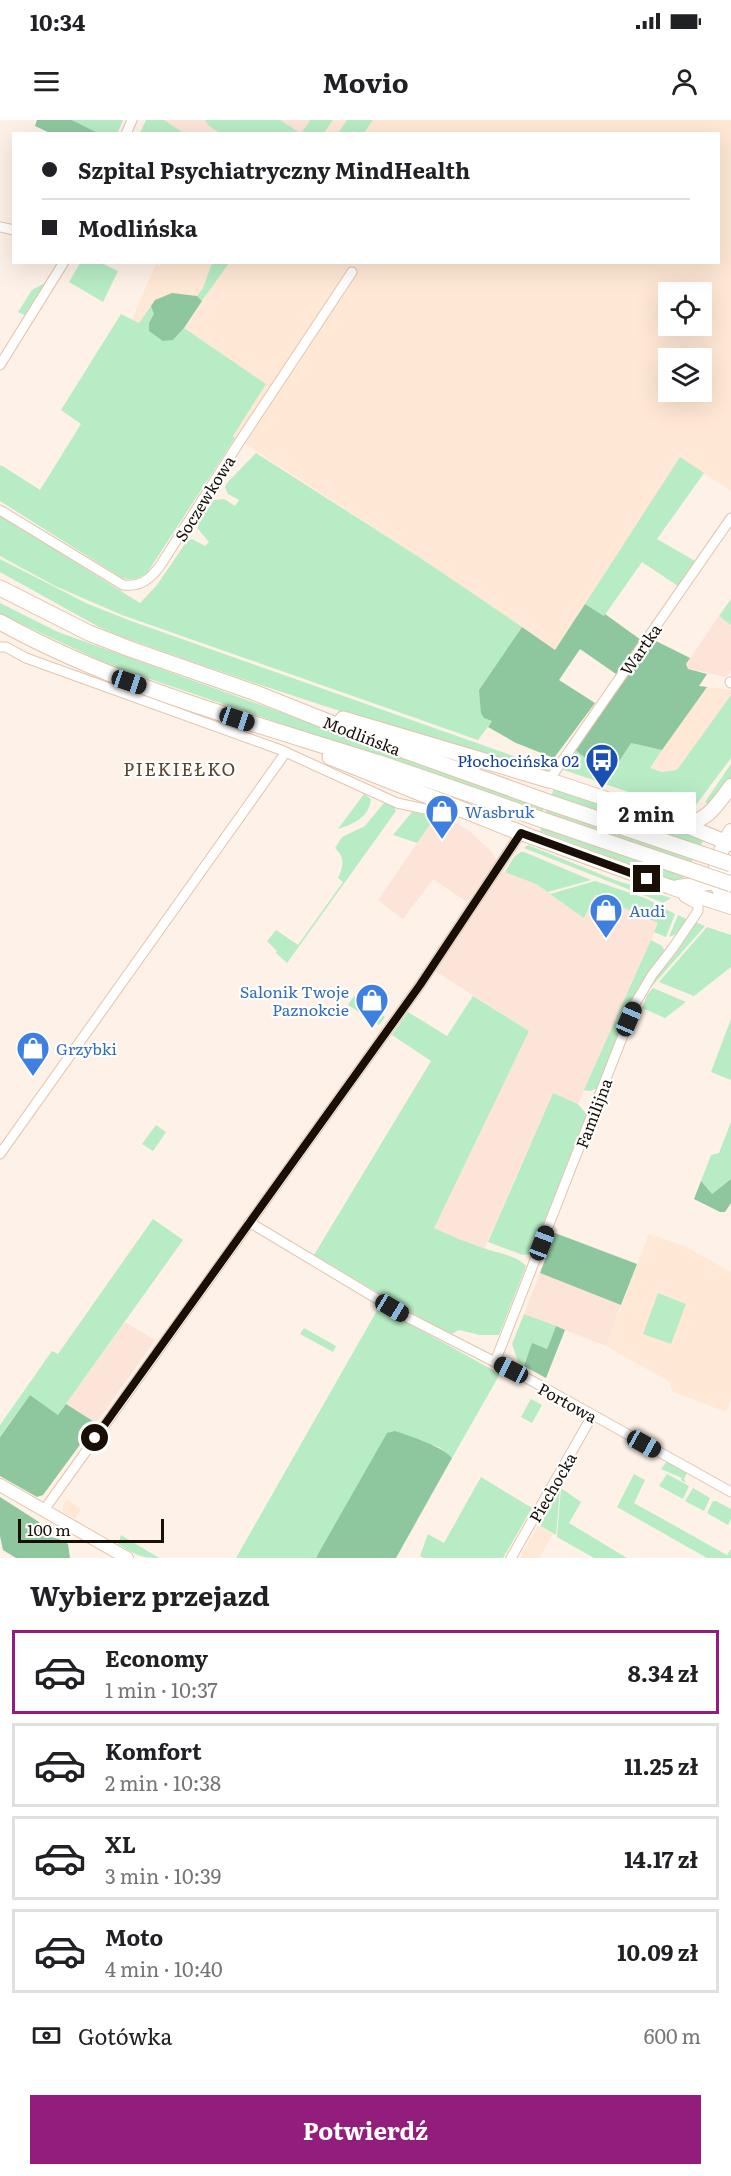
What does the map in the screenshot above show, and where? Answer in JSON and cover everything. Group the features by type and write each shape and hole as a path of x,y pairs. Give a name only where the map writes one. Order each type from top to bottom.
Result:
{"main road":[{"name":"Modlińska","path":"0,588 89,633 253,692 361,735 731,867"},
{"name":"Modlińska","path":"5,625 129,682 275,732 379,763 724,883"},
{"path":"253,692 549,780 679,824 729,838 715,868 724,883"},
{"path":"275,732 350,766 521,833 670,887 731,905"},
{"path":"679,824 694,823 705,818 731,786"},
{"path":"731,867 724,883 724,897 731,905"},
{"path":"670,887 724,883"}],"street":[{"path":"0,365 63,264"},
{"name":"Soczewkowa","path":"0,510 123,585 134,586 149,579 160,566 352,272"},
{"name":"Wartka","path":"549,780 731,518"},
{"path":"5,625 0,647 6,647 26,658 286,752 397,803 439,812"},
{"path":"0,1154 286,752"},
{"path":"44,1510 420,985 521,833"},
{"name":"Familijna","path":"495,1362 636,1002 652,975 698,911 698,905 670,887"},
{"name":"Portowa","path":"249,1222 409,1318 495,1362 731,1492"},
{"name":"Piechocka","path":"511,1558 592,1416"},
{"path":"0,1485 128,1558"}],"shaded area":[{"path":"164,120 323,120 315,132 182,132"},
{"path":"323,120 731,120 731,491 680,458 555,650 425,561 233,436 266,384 184,328 228,264 720,264 720,132 315,132"},
{"path":"156,264 160,266 161,264 212,264 203,288 197,296 172,293 140,323 132,319"},
{"path":"719,616 731,625 731,671 726,677 688,669 686,664"},
{"path":"707,687 731,690 731,695 677,770 662,772 649,768"},
{"path":"436,816 452,821 468,830 492,852 496,861 467,902 433,879 403,919 378,900"},
{"path":"503,871 536,884 584,917 595,895 659,923 578,1104 553,1093 484,1249 433,1228 529,1031 435,971"},
{"path":"649,1234 682,1245 731,1272 731,1399 726,1412 672,1391 670,1382 606,1346"},
{"path":"540,1273 621,1305 606,1346 524,1314"},
{"path":"125,1322 155,1340 96,1423 66,1404"},
{"path":"67,1499 81,1509 75,1519 63,1512 63,1505"},
{"path":"539,1525 553,1534 539,1558 520,1558"}],"green space":[{"path":"37,120 72,120 96,132 48,132 35,126"},
{"path":"72,120 123,120 118,132 96,132"},
{"path":"146,120 164,120 182,132 140,132"},
{"path":"205,120 280,120 298,132 218,132 209,126"},
{"path":"333,120 325,132 302,132 310,121"},
{"path":"347,120 373,120 365,132 339,132"},
{"path":"79,264 103,264 118,271 103,302 69,282"},
{"path":"212,264 228,264 202,301 197,296 203,288"},
{"path":"45,283 25,315 18,312 32,290"},
{"path":"172,293 197,296 202,301 173,340 163,341 149,331 149,323 154,314 151,306 155,300"},
{"path":"151,306 155,314 149,323 173,340 184,328 266,384 233,436 235,438 147,573 138,578 129,579 122,578 0,501 0,467 1,465 40,490 81,424 61,410 121,314 139,323"},
{"path":"256,453 425,561 522,627 479,690 492,721 478,740 122,615 55,586 0,556 0,515 140,603 157,585 187,541 192,539 205,546 209,542 198,529 198,524 214,500 224,499 235,506 239,500 228,494 225,487"},
{"path":"680,457 704,473 657,539 695,561 678,586 642,562 604,616 585,604"},
{"path":"0,559 88,604 131,621 550,769 546,773 386,726 122,637 99,627 0,572"},
{"path":"731,599 731,625 719,616"},
{"path":"0,603 58,632 544,807 542,813 112,666 0,614"},
{"path":"585,604 604,616 605,614 641,640 616,674 580,649 559,680 595,703 554,758 516,743 488,727 492,721 484,718 481,713 479,690 522,627 555,650"},
{"path":"652,639 690,658 686,664 688,669 707,674 699,686 707,687 662,750 631,743 614,769 592,763 575,750"},
{"path":"731,695 731,758 693,809 684,811 561,769 575,750 592,763 631,743 662,750 650,768 662,772 677,770"},
{"path":"731,764 731,778 710,805 705,802"},
{"path":"554,788 682,831 703,841 680,883 540,831"},
{"path":"364,794 371,799 364,816 338,829"},
{"path":"384,803 393,805 396,811 287,963 267,941 276,930 298,945 343,882 338,878 342,858 335,848 342,837 365,826"},
{"path":"412,812 436,816 417,843 393,835"},
{"path":"528,845 615,880 671,898 663,903 524,848"},
{"path":"521,852 591,880 548,892 536,884 505,872 514,857"},
{"path":"595,881 645,898 675,914 666,937 654,932 658,923 595,895 584,918 550,894"},
{"path":"678,915 687,919 677,934 669,937"},
{"path":"695,922 705,926 645,994 650,984 675,955"},
{"path":"707,927 731,935 731,967 694,996 659,982"},
{"path":"651,940 662,946 666,953 639,986 598,1088 590,1091 584,1090"},
{"path":"653,988 686,1002 665,1018 642,1008 647,995"},
{"path":"354,996 385,1017 379,1025 348,1005"},
{"path":"473,996 529,1031 434,1228 477,1246 512,1257 526,1266 499,1335 480,1335 459,1330 450,1335 314,1255 431,1061 392,1035 408,1012 447,1036"},
{"path":"731,1019 731,1080 711,1072"},
{"path":"553,1093 578,1104 587,1115 531,1254 523,1255 488,1242"},
{"path":"731,1122 731,1179 712,1194 701,1181 711,1155 719,1153"},
{"path":"156,1125 166,1132 153,1151 142,1144"},
{"path":"731,1179 731,1203 725,1212 720,1212 694,1199 701,1181 712,1194"},
{"path":"153,1219 183,1240 58,1415 30,1395 0,1436 0,1425 52,1351 58,1354"},
{"path":"555,1233 637,1264 621,1305 540,1273"},
{"path":"658,1293 686,1304 671,1344 643,1334"},
{"path":"379,1307 500,1374 452,1458 439,1447 421,1442 317,1555 317,1558 236,1558"},
{"path":"524,1314 556,1326 547,1349 532,1344 524,1366 518,1362 512,1344"},
{"path":"556,1326 565,1330 546,1378 524,1366 532,1343 547,1349"},
{"path":"304,1328 336,1346 333,1352 300,1334"},
{"path":"30,1395 58,1415 66,1404 96,1423 43,1495 37,1497 0,1476 0,1437"},
{"path":"531,1399 542,1405 532,1423 521,1417"},
{"path":"395,1431 434,1446 452,1458 396,1558 317,1558 387,1433"},
{"path":"667,1461 687,1473 684,1479 686,1483 681,1480 682,1478 661,1469"},
{"path":"634,1474 645,1480 634,1503 727,1555 731,1549 731,1558 707,1558 617,1507"},
{"path":"667,1474 689,1486 683,1499 659,1486"},
{"path":"481,1477 532,1508 503,1558 424,1558 420,1556 428,1534 444,1543"},
{"path":"561,1488 581,1502 569,1523 627,1558 594,1558 557,1537"},
{"path":"693,1488 710,1498 704,1511 685,1501"},
{"path":"560,1490 556,1535 536,1523 549,1500"},
{"path":"0,1497 39,1522 46,1536 68,1544 70,1558 16,1558 3,1550 0,1536"},
{"path":"713,1501 731,1509 731,1519 728,1525 707,1513"},
{"path":"121,1535 159,1558 137,1555 118,1544"}],"place":[{"name":"Płochocińska 02","path":"602,789"},
{"name":"Wasbruk","path":"442,840"},
{"name":"Audi","path":"606,939"},
{"name":"Salonik Twoje Paznokcie","path":"372,1029"},
{"name":"Grzybki","path":"33,1077"}],"district":[{"name":"PIEKIEŁKO","path":"180,768"}],"route":[{"path":"95,1438 420,985 521,833 647,879"}]}
